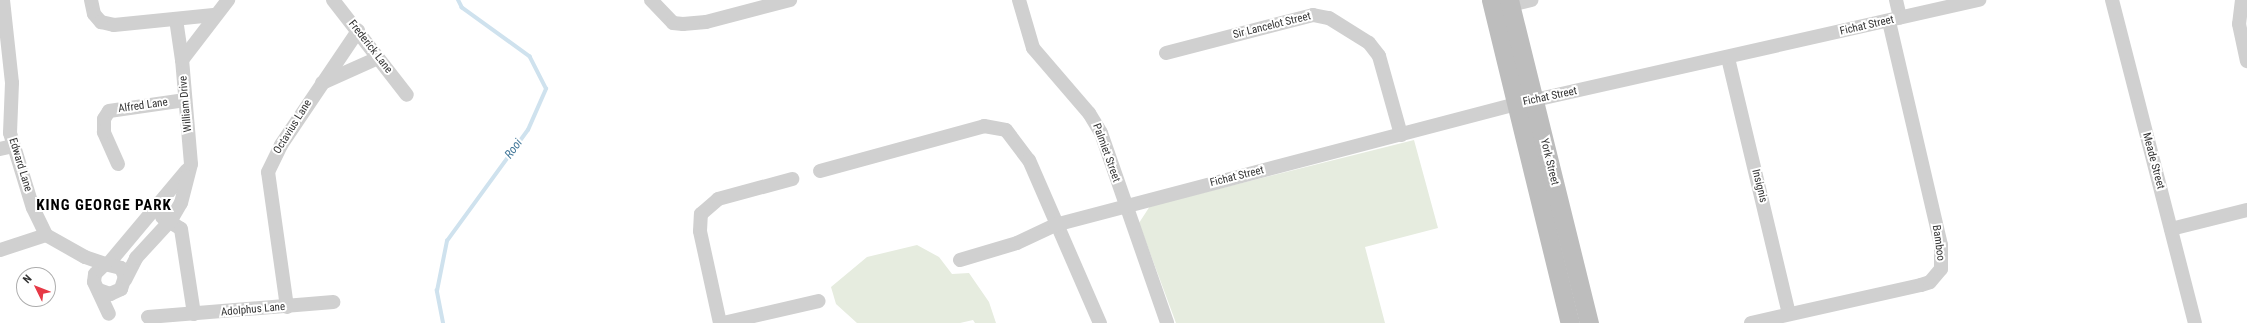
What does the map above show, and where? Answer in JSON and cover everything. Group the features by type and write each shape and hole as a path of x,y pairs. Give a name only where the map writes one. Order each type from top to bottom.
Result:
{"main road":[{"name":"York Street","path":"1491,0 1525,102 1589,323"},
{"name":"York Street","path":"1510,2 1525,102 1570,323"}],"street":[{"name":"Edward Lane","path":"3,0 12,83 8,119 7,148 46,235"},
{"path":"91,0 94,14 101,22 114,25 176,18 214,16"},
{"name":"William Drive","path":"108,318 136,258 171,220 182,199 191,164 182,60 214,16 228,0"},
{"name":"Frederick Lane","path":"333,0 407,95"},
{"path":"652,0 673,23 706,22 790,0"},
{"name":"Palmiet Street","path":"1018,0 1033,48 1097,126 1167,323"},
{"path":"1510,2 1531,0"},
{"name":"Bamboo","path":"1751,323 1921,285 1930,282 1941,269 1941,245 1894,20 1896,0"},
{"name":"Fichat Street","path":"960,260 1017,243 1055,225 1525,102 1728,58 1979,0"},
{"name":"Meade Street","path":"2112,0 2195,323"},
{"path":"2242,0 2240,32 2247,61"},
{"name":"Sir Lancelot Street","path":"1166,53 1313,15 1329,18 1368,43 1380,56 1401,135"},
{"path":"176,18 182,60"},
{"name":"Octavius Lane","path":"287,307 268,172 281,145 358,31"},
{"path":"322,83 378,58"},
{"name":"Insignis","path":"1728,58 1789,314"},
{"name":"Alfred Lane","path":"118,164 104,132 104,119 109,111 185,100"},
{"path":"820,172 995,126 1006,130 1020,144 1055,225 1085,284 1100,323"},
{"path":"97,284 107,263 153,214 191,164"},
{"path":"720,323 700,232 701,214 718,199 792,179"},
{"path":"2171,230 2247,210"},
{"path":"153,214 171,220 182,232 194,314"},
{"path":"0,250 46,235 85,257 121,268 123,285 110,294 97,284"},
{"path":"85,257 97,284 108,318"},
{"path":"723,323 820,301"},
{"name":"Adolphus Lane","path":"148,317 287,307 333,302"}],"shaded area":[{"path":"1414,140 1438,228 1365,247 1385,323 1176,323 1139,223 1150,206"},
{"path":"917,245 939,257 952,274 969,273 989,302 996,323 975,323 973,320 960,323 857,323 836,304 831,287 867,257"}],"waterway":[{"name":"Rooi","path":"443,323 437,291 447,241 528,130 546,89 530,57 462,8 458,0"}],"district":[{"name":"KING GEORGE PARK","path":"104,206"}]}
